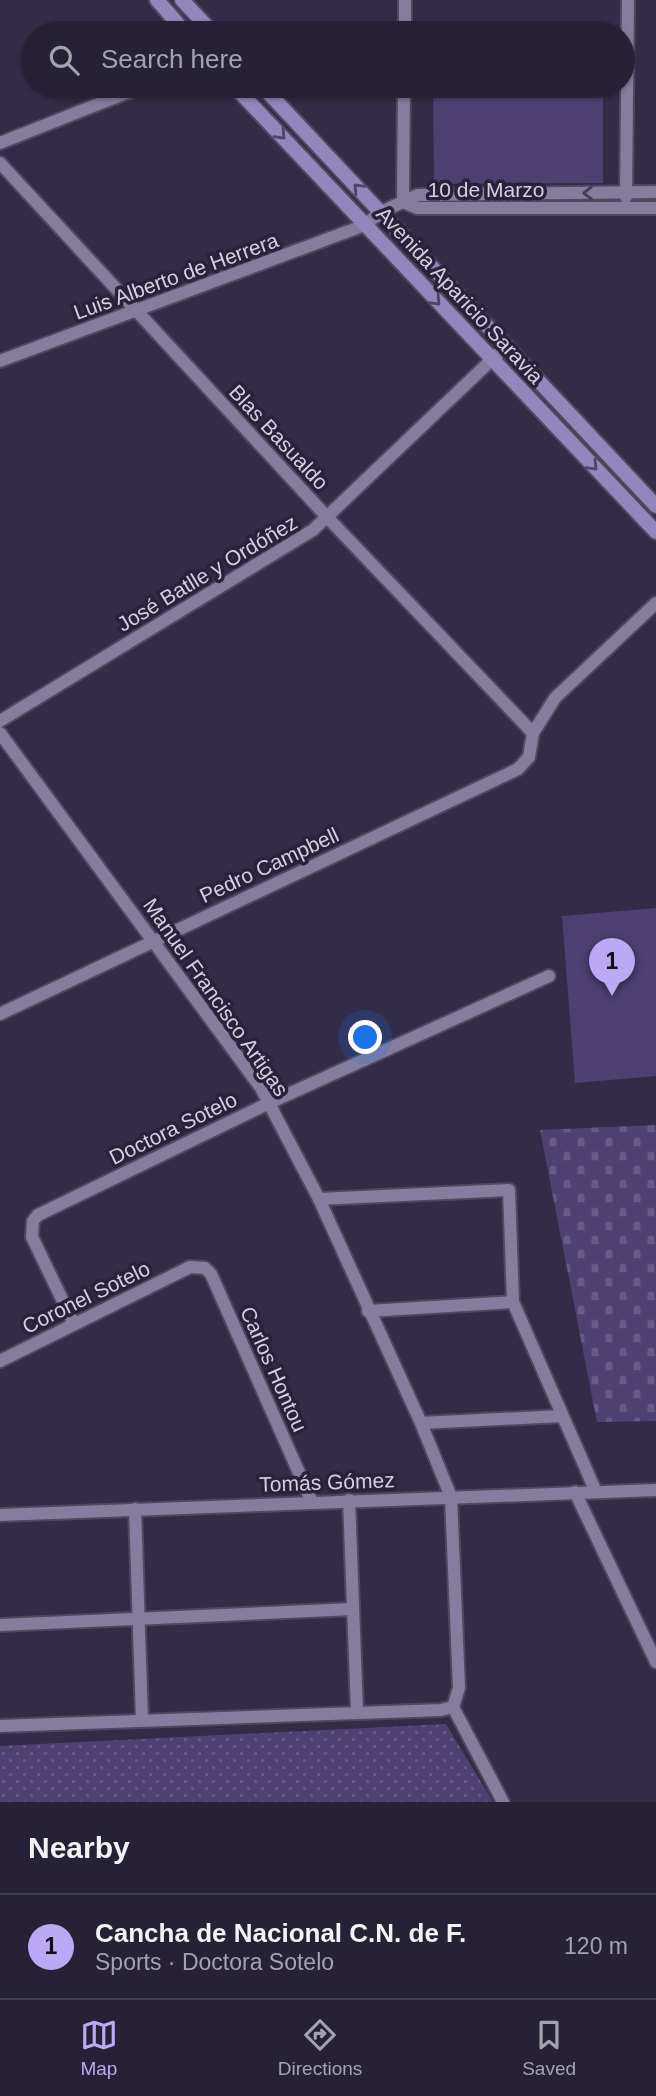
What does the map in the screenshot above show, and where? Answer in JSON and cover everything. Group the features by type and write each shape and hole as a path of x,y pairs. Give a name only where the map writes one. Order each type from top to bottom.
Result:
{"street":[{"path":"156,0 175,21"},
{"path":"169,14 182,0 202,21"},
{"path":"405,0 405,21"},
{"path":"628,0 628,21"},
{"path":"0,143 114,98"},
{"name":"Avenida Aparicio Saravia","path":"245,98 656,532"},
{"name":"Avenida Aparicio Saravia","path":"273,98 656,506"},
{"path":"366,225 381,212 403,202 404,98"},
{"path":"626,208 627,98"},
{"name":"Blas Basualdo","path":"0,163 327,517 533,733"},
{"name":"10 de Marzo","path":"403,202 418,195 656,192"},
{"name":"10 de Marzo","path":"403,202 417,208 656,208"},
{"name":"Luis Alberto de Herrera","path":"0,361 366,225"},
{"name":"José Batlle y Ordóñez","path":"0,721 313,530 506,346"},
{"name":"Pedro Campbell","path":"0,1014 518,769 529,757 533,733 555,698 656,603"},
{"name":"Manuel Francisco Artigas","path":"0,733 261,1088 319,1199 421,1423 451,1497 459,1688 453,1707"},
{"name":"Doctora Sotelo","path":"74,1324 32,1237 33,1221 38,1215 269,1103 550,976"},
{"path":"319,1199 509,1190 513,1302 596,1492"},
{"name":"Coronel Sotelo","path":"0,1361 190,1267"},
{"name":"Carlos Hontou","path":"190,1267 205,1268 211,1275 312,1502"},
{"path":"368,1311 513,1302"},
{"path":"421,1423 562,1416"},
{"name":"Tomás Gómez","path":"0,1515 656,1490"},
{"path":"575,1492 656,1662"},
{"path":"349,1500 357,1711"},
{"path":"135,1508 142,1720"},
{"path":"0,1625 353,1609"},
{"path":"0,1726 453,1707 503,1802"}],"green space":[{"path":"433,98 603,98 603,183 434,184"},
{"path":"656,908 656,1076 575,1083 562,916"},
{"path":"656,1125 656,1421 597,1422 540,1130"},
{"path":"446,1724 493,1802 0,1802 0,1746"}],"place":[{"name":"Cancha de Nacional C.N. de F.","path":"612,996"}]}
